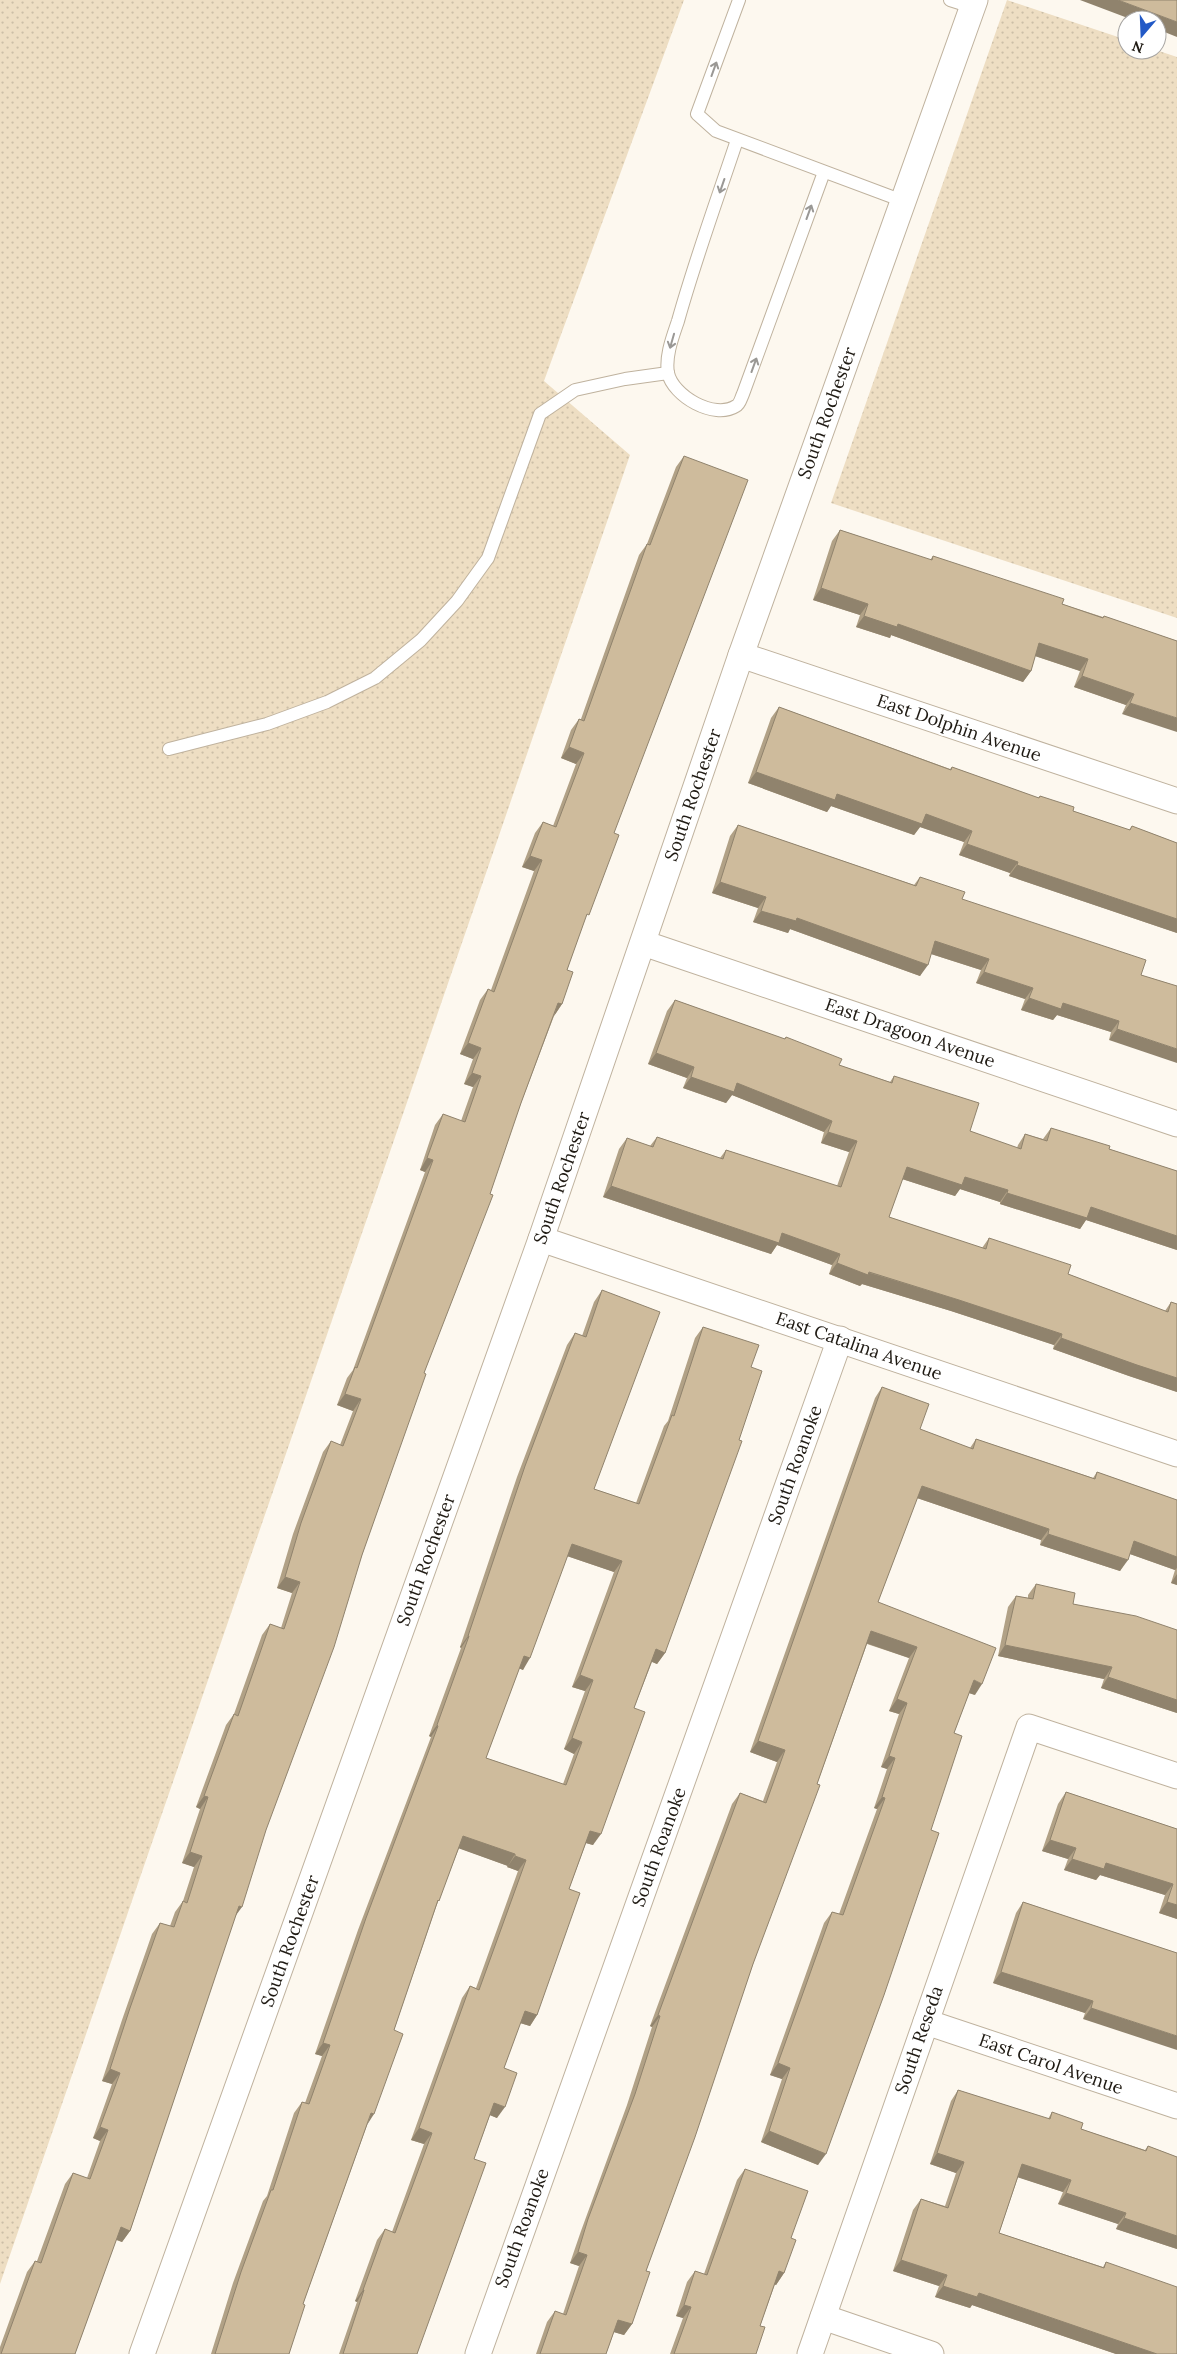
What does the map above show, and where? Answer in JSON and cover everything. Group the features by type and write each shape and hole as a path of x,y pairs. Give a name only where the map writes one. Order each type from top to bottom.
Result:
{"street":[{"name":"South Rochester","path":"142,2354 541,1239 741,654 903,201 966,2"},
{"name":"East Dolphin Avenue","path":"741,654 1177,801"},
{"name":"East Dragoon Avenue","path":"643,942 1177,1124"},
{"name":"East Catalina Avenue","path":"541,1239 1177,1454"},
{"name":"South Roanoke","path":"478,2354 840,1340"},
{"name":"South Reseda","path":"810,2354 1029,1727 1177,1776"},
{"name":"East Carol Avenue","path":"926,2022 1177,2106"},
{"path":"823,2317 931,2354"}],"lane":[{"path":"739,0 697,114 716,131 903,201"},
{"path":"738,140 688,285 669,352 668,373 676,388 693,402 712,410 727,410 738,406 824,172"},
{"path":"170,749 267,724 327,702 375,678 421,640 457,601 488,558 540,414 575,390 624,379 668,373"}],"shaded area":[{"path":"0,0 684,0 544,381 630,455 0,2284"},
{"path":"1007,0 1117,37 1117,60 1167,60 1167,54 1177,57 1177,618 831,503"}],"building":[{"path":"1118,0 1177,0 1177,22 1167,18 1167,10 1145,10"},
{"path":"684,456 748,480 614,833 619,835 567,970 573,972 562,1004 558,1003 490,1194 493,1195 424,1373 426,1374 362,1555 334,1647 266,1830 242,1907 239,1906 130,2231 121,2227 75,2354 1,2354 35,2261 41,2263 73,2173 90,2179 108,2130 100,2127 120,2073 110,2069 130,2008 160,1923 174,1927 183,1901 187,1903 202,1856 190,1852 208,1797 204,1796 234,1714 238,1716 270,1624 284,1629 300,1582 285,1577 301,1523 331,1441 343,1446 361,1399 345,1394 355,1367 357,1368 433,1160 427,1158 443,1114 465,1122 481,1076 472,1073 481,1048 468,1043 488,989 494,992 542,860 530,856 543,822 556,827 584,753 569,747 579,719 584,721 647,544 650,545"},
{"path":"840,530 932,560 933,556 1064,599 1062,604 1177,641 1177,718 1130,703 1134,694 1082,676 1088,659 1039,643 1031,671 898,624 897,627 864,616 868,604 821,588"},
{"path":"779,707 951,770 952,767 1039,798 1040,796 1074,807 1073,811 1130,830 1132,826 1177,843 1177,919 1017,865 1018,862 967,844 972,831 926,814 922,824 837,794 835,800 756,772"},
{"path":"738,825 916,886 920,877 965,892 962,899 1146,960 1141,975 1177,986 1177,1049 1117,1029 1119,1021 1063,1003 1061,1009 1029,998 1033,988 984,972 989,959 935,941 928,965 797,918 796,921 761,911 766,897 720,882"},
{"path":"675,1000 785,1039 786,1037 842,1059 839,1065 892,1083 894,1076 979,1103 970,1131 1021,1149 1025,1134 1047,1141 1051,1128 1110,1146 1109,1149 1177,1171 1177,1236 1091,1207 1087,1218 1007,1193 1008,1190 965,1177 962,1185 907,1167 889,1217 986,1249 989,1238 1071,1265 1068,1274 1168,1312 1171,1302 1177,1304 1177,1378 1061,1338 1062,1334 869,1272 868,1275 837,1263 840,1254 782,1233 779,1243 611,1186 627,1138 653,1147 657,1137 723,1159 726,1150 841,1187 857,1141 828,1132 832,1121 737,1083 734,1092 691,1077 694,1067 656,1053"},
{"path":"602,1290 660,1312 594,1489 639,1504 672,1415 674,1416 703,1327 759,1345 751,1367 762,1371 739,1440 742,1441 665,1653 656,1649 634,1708 645,1712 601,1834 590,1831 569,1889 580,1893 537,2015 525,2011 504,2068 517,2073 505,2107 494,2103 474,2159 486,2163 417,2354 343,2354 385,2229 395,2233 432,2133 419,2128 470,1986 479,1990 526,1860 515,1856 515,1854 463,1836 438,1900 394,2030 403,2034 374,2114 371,2113 303,2304 305,2305 289,2354 215,2354 241,2272 271,2190 273,2190 302,2102 309,2104 330,2045 323,2043 366,1918 438,1726 525,1466 575,1333 586,1337","holes":["572,1544 622,1561 580,1675 593,1680 572,1738 582,1742 566,1785 486,1758 524,1656 530,1658"]},
{"path":"882,1387 929,1404 920,1429 973,1449 976,1439 1095,1479 1097,1472 1177,1500 1177,1557 1134,1541 1128,1560 1048,1534 1049,1529 922,1486 878,1602 996,1648 982,1684 974,1680 954,1733 962,1736 931,1830 939,1833 884,1995 826,2154 769,2131 790,2068 778,2063 832,1912 843,1915 885,1798 882,1797 895,1758 889,1756 907,1703 897,1699 917,1647 871,1631 817,1784 820,1785 753,1964 695,2137 646,2271 650,2272 632,2324 618,2320 606,2354 540,2354 555,2311 566,2315 587,2255 578,2252 588,2219 635,2094 660,2016 658,2015 740,1793 766,1803 785,1750 758,1741"},
{"path":"1036,1584 1075,1593 1073,1604 1136,1616 1177,1630 1177,1700 1108,1677 1112,1667 1005,1645 1016,1596 1033,1599"},
{"path":"1066,1792 1177,1829 1177,1905 1167,1902 1173,1884 1106,1863 1104,1869 1072,1859 1076,1848 1050,1840"},
{"path":"1023,1902 1177,1953 1177,2036 1091,2008 1093,2001 1001,1972"},
{"path":"958,2090 1050,2119 1052,2112 1083,2123 1081,2129 1146,2151 1148,2146 1177,2157 1177,2236 1124,2218 1126,2213 1066,2193 1071,2180 1022,2164 999,2233 1104,2268 1106,2262 1177,2287 1177,2354 1157,2354 979,2293 977,2297 943,2286 947,2275 901,2260 921,2199 948,2208 964,2162 937,2153"},
{"path":"745,2169 808,2191 791,2238 796,2240 784,2273 779,2271 760,2326 765,2327 756,2354 674,2354 691,2307 684,2305 695,2271 707,2275"}]}
